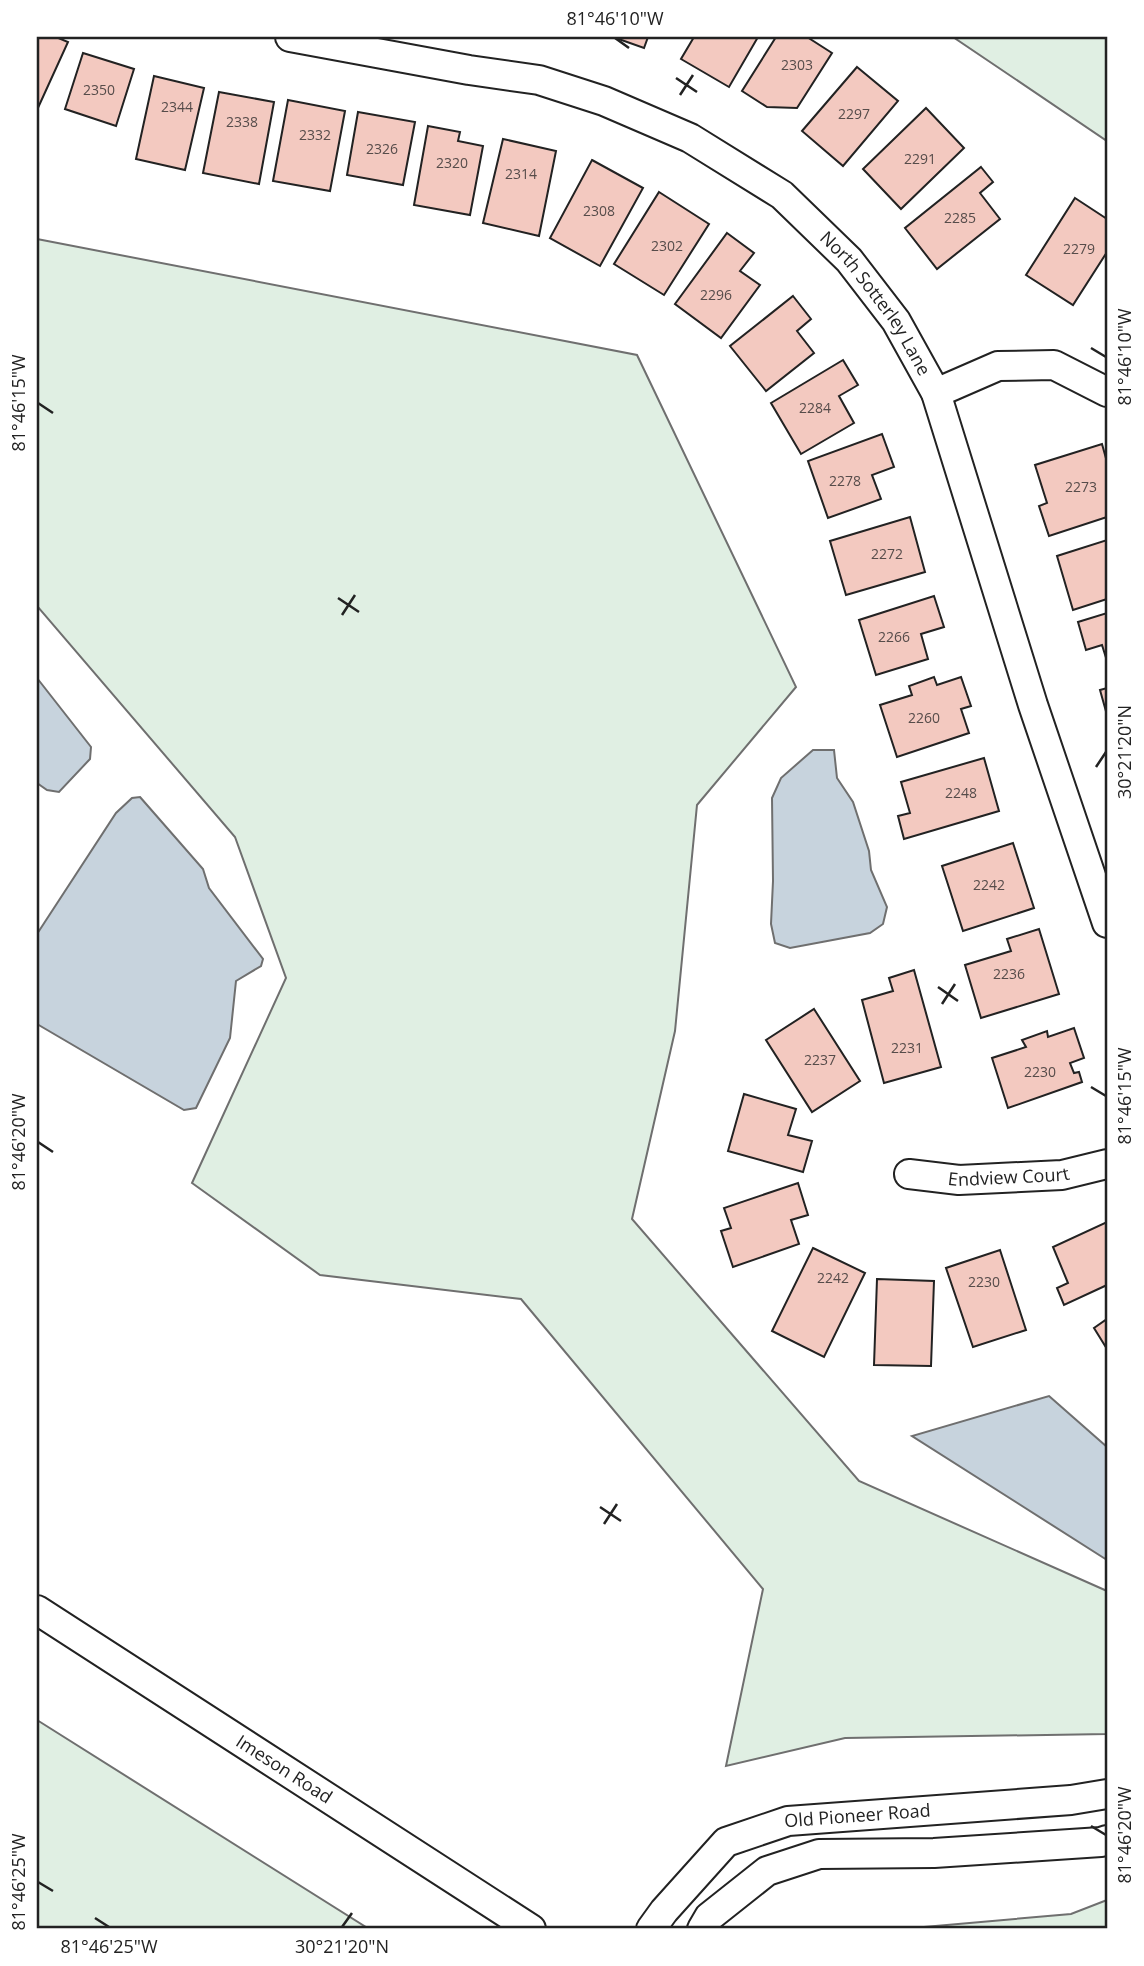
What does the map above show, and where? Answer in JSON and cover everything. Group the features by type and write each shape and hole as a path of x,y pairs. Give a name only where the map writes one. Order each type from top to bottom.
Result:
{"street":[{"name":"North Sotterley Lane","path":"289,37 539,80 604,101 690,138 782,195 849,261 896,321 936,393 1029,692 1107,923"},
{"path":"936,393 998,366 1054,365 1107,392"},
{"name":"Endview Court","path":"909,1174 959,1180 1062,1175 1107,1164"},
{"name":"Imeson Road","path":"37,1610 531,1929"},
{"name":"Old Pioneer Road","path":"651,1929 726,1842 788,1821 1071,1800 1107,1794"},
{"name":"Old Pioneer Road","path":"702,1929 709,1917 767,1871 819,1854 934,1853 1107,1840"}],"green space":[{"path":"953,37 1107,37 1107,141"},
{"path":"37,239 637,355 796,687 697,805 675,1031 632,1219 859,1481 1107,1591 1107,1734 845,1738 726,1766 763,1589 521,1299 320,1275 192,1183 286,978 235,837 37,606"},
{"path":"37,1720 369,1929 37,1929"},
{"path":"1107,1900 1107,1929 901,1929 1071,1914"}],"shaded area":[{"path":"37,678 91,747 90,759 59,792 47,790 37,783"},
{"path":"813,750 834,750 837,778 853,802 869,851 871,870 887,907 883,924 870,933 790,948 775,943 771,924 772,798 781,778"},
{"path":"140,797 203,869 209,888 263,959 261,966 236,981 230,1038 196,1108 184,1110 37,1024 37,934 116,813 132,798"},
{"path":"1049,1396 1107,1447 1107,1560 912,1436"}],"building":[{"path":"37,37 56,37 68,42 37,110"},
{"path":"613,37 648,37 644,48"},
{"path":"694,37 758,37 729,87 681,59"},
{"path":"776,37 807,37 832,53 797,108 767,107 742,91"},
{"path":"83,53 134,69 116,126 65,109"},
{"path":"857,67 898,101 843,166 802,131"},
{"path":"154,76 204,88 185,170 136,159"},
{"path":"219,92 274,102 259,184 203,173"},
{"path":"288,100 345,111 330,191 273,181"},
{"path":"926,108 964,148 901,209 863,169"},
{"path":"358,112 415,122 403,185 347,175"},
{"path":"428,126 460,132 458,141 483,146 470,215 414,205"},
{"path":"503,139 556,151 539,236 483,223"},
{"path":"592,160 643,188 600,266 550,238"},
{"path":"981,167 993,182 980,193 1000,219 937,269 905,228"},
{"path":"659,192 709,224 664,295 614,264"},
{"path":"1075,198 1107,219 1107,252 1073,305 1026,275"},
{"path":"727,233 754,253 740,271 760,285 721,338 675,304"},
{"path":"793,296 811,319 797,331 814,353 766,391 730,346"},
{"path":"843,360 858,385 839,396 854,423 801,454 771,403"},
{"path":"882,434 894,467 872,475 881,499 828,518 808,461"},
{"path":"1102,444 1107,462 1107,517 1049,536 1039,506 1047,503 1035,465"},
{"path":"910,517 925,572 846,595 830,541"},
{"path":"1107,540 1107,599 1073,610 1057,556"},
{"path":"934,596 944,627 921,634 928,659 876,675 859,620"},
{"path":"1107,613 1107,661 1102,645 1086,650 1078,622"},
{"path":"934,677 937,685 961,677 971,706 961,709 969,733 897,757 880,705 912,695 909,686"},
{"path":"1107,688 1107,715 1100,690"},
{"path":"984,758 999,811 904,839 898,816 910,813 901,782"},
{"path":"1013,843 1034,908 963,931 942,866"},
{"path":"1039,929 1059,994 981,1018 965,965 1011,951 1007,939"},
{"path":"914,970 941,1067 884,1083 862,1000 893,991 889,978"},
{"path":"814,1009 860,1081 812,1112 766,1040"},
{"path":"1074,1028 1084,1058 1070,1063 1074,1073 1079,1072 1082,1082 1008,1108 992,1058 1026,1047 1022,1040 1047,1031 1048,1037"},
{"path":"744,1094 796,1109 788,1135 812,1141 803,1172 728,1151"},
{"path":"798,1183 808,1215 791,1220 799,1244 733,1267 721,1231 731,1228 724,1208"},
{"path":"1107,1222 1107,1285 1064,1305 1057,1288 1068,1283 1053,1247"},
{"path":"813,1248 865,1273 824,1357 772,1331"},
{"path":"1000,1250 1026,1330 973,1347 946,1268"},
{"path":"877,1279 934,1281 931,1366 874,1365"},
{"path":"1107,1319 1107,1349 1094,1328"}]}
